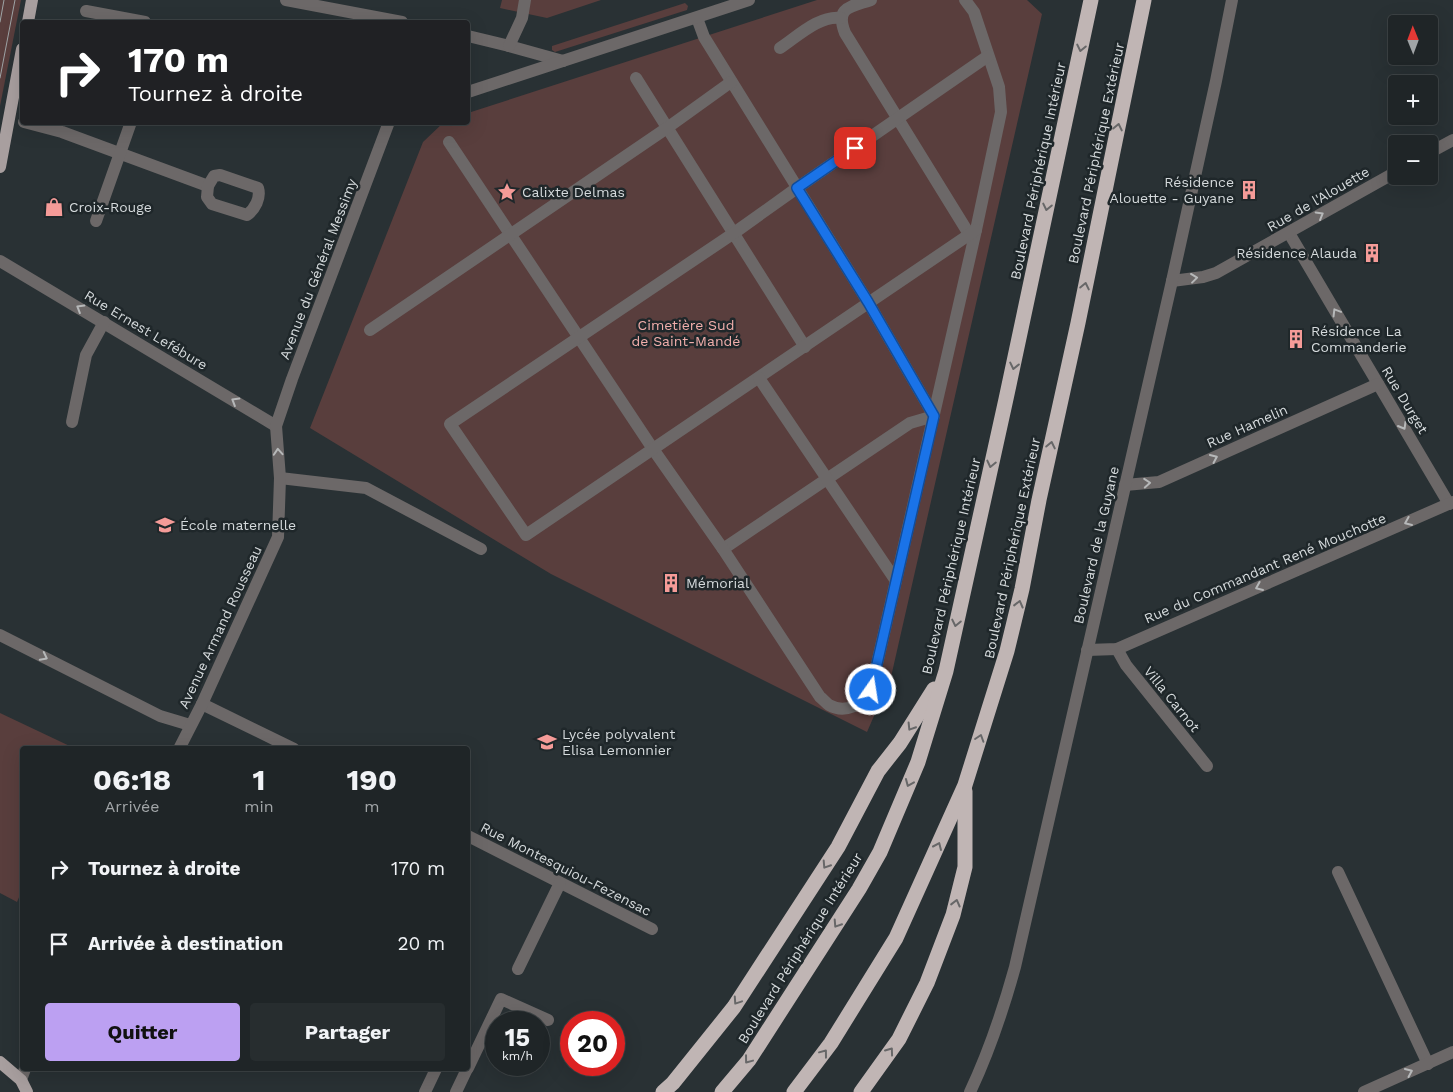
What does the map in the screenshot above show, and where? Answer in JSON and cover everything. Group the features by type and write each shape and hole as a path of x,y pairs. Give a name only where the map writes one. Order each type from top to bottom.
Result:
{"highway":[{"name":"Boulevard Périphérique Intérieur","path":"722,1092 755,1052 859,890 880,852 918,762 946,671 1009,390 1091,0"},
{"name":"Boulevard Périphérique Extérieur","path":"794,1092 831,1043 896,938 965,785 1007,651 1022,589 1144,0"},
{"path":"663,1092 673,1083 734,1007 838,847 878,771 900,744 946,671"},
{"path":"861,1092 899,1039 927,982 953,916 965,867 965,785"}],"main road":[{"path":"28,20 32,0"},
{"path":"0,167 20,60"},
{"path":"0,1062 23,1074 28,1092"},
{"path":"14,1092 23,1074"}],"street":[{"path":"286,0 391,20"},
{"path":"509,46 522,18 526,0"},
{"path":"470,91 749,0"},
{"path":"870,0 850,6 845,10 841,18 845,33 972,232"},
{"path":"449,142 653,449 723,549 820,697 830,705 842,708 855,706 867,699 871,690 934,416 972,232 1001,112 999,87 974,12 965,0"},
{"name":"Boulevard de la Guyane","path":"970,1092 987,1055 1016,967 1124,485 1172,281 1232,0"},
{"path":"86,11 134,20"},
{"path":"697,18 704,37 868,302 934,416"},
{"path":"780,48 817,23 826,19 841,18"},
{"path":"470,36 563,61"},
{"path":"972,232 526,534 450,424 734,233 988,56"},
{"path":"636,78 805,346"},
{"path":"370,330 667,128 731,82"},
{"path":"9,119 20,121"},
{"path":"35,125 62,132 208,186"},
{"path":"96,221 130,125"},
{"name":"Avenue du Général Messimy","path":"276,426 388,125"},
{"path":"1438,148 1453,140"},
{"name":"Rue de l'Alouette","path":"1172,281 1216,274 1388,177"},
{"name":"Rue Durget","path":"1289,233 1451,503"},
{"name":"Rue Ernest Lefébure","path":"0,261 276,426"},
{"path":"72,422 86,355 104,322"},
{"path":"759,378 896,581"},
{"name":"Rue Hamelin","path":"1124,485 1159,482 1378,384"},
{"path":"723,549 910,423 934,416"},
{"name":"Avenue Armand Rousseau","path":"180,746 202,704 278,537 280,478 276,426"},
{"path":"280,478 366,488 481,549"},
{"name":"Rue du Commandant René Mouchotte","path":"1087,650 1117,649 1451,503"},
{"path":"0,635 160,716 190,725"},
{"name":"Villa Carnot","path":"1117,649 1126,665 1207,766"},
{"path":"202,704 288,746"},
{"name":"Rue Montesquiou-Fezensac","path":"470,837 652,929"},
{"path":"1338,872 1428,1064"},
{"path":"518,969 560,883"},
{"path":"496,1011 501,1000 527,1011"},
{"path":"470,1062 485,1032"},
{"path":"1364,1092 1453,1052"},
{"path":"425,1092 435,1071"},
{"path":"456,1092 466,1071"}],"green space":[{"path":"0,0 21,0 0,106"},
{"path":"502,0 601,0 547,18 500,8"},
{"name":"Cimetière Sud de Saint-Mandé","path":"817,0 1027,0 1042,14 891,677 867,732 551,574 310,428 423,142 441,125 470,125 470,112"},
{"path":"685,3 688,6 687,10 555,52 552,50 552,46"},
{"path":"0,713 70,746 20,746 20,895 17,902 0,893"}],"tram line":[{"path":"0,22 4,0"},
{"path":"0,78 15,0"}],"place":[{"name":"Résidence Alouette - Guyane","path":"1249,190"},
{"name":"Calixte Delmas","path":"507,192"},
{"name":"Croix-Rouge","path":"54,207"},
{"name":"Résidence Alauda","path":"1372,253"},
{"name":"Résidence La Commanderie","path":"1296,339"},
{"name":"École maternelle","path":"165,525"},
{"name":"Mémorial","path":"671,583"},
{"name":"Lycée polyvalent Elisa Lemonnier","path":"547,742"}],"route":[{"path":"855,148 797,188 868,302 934,416 871,690"}]}
